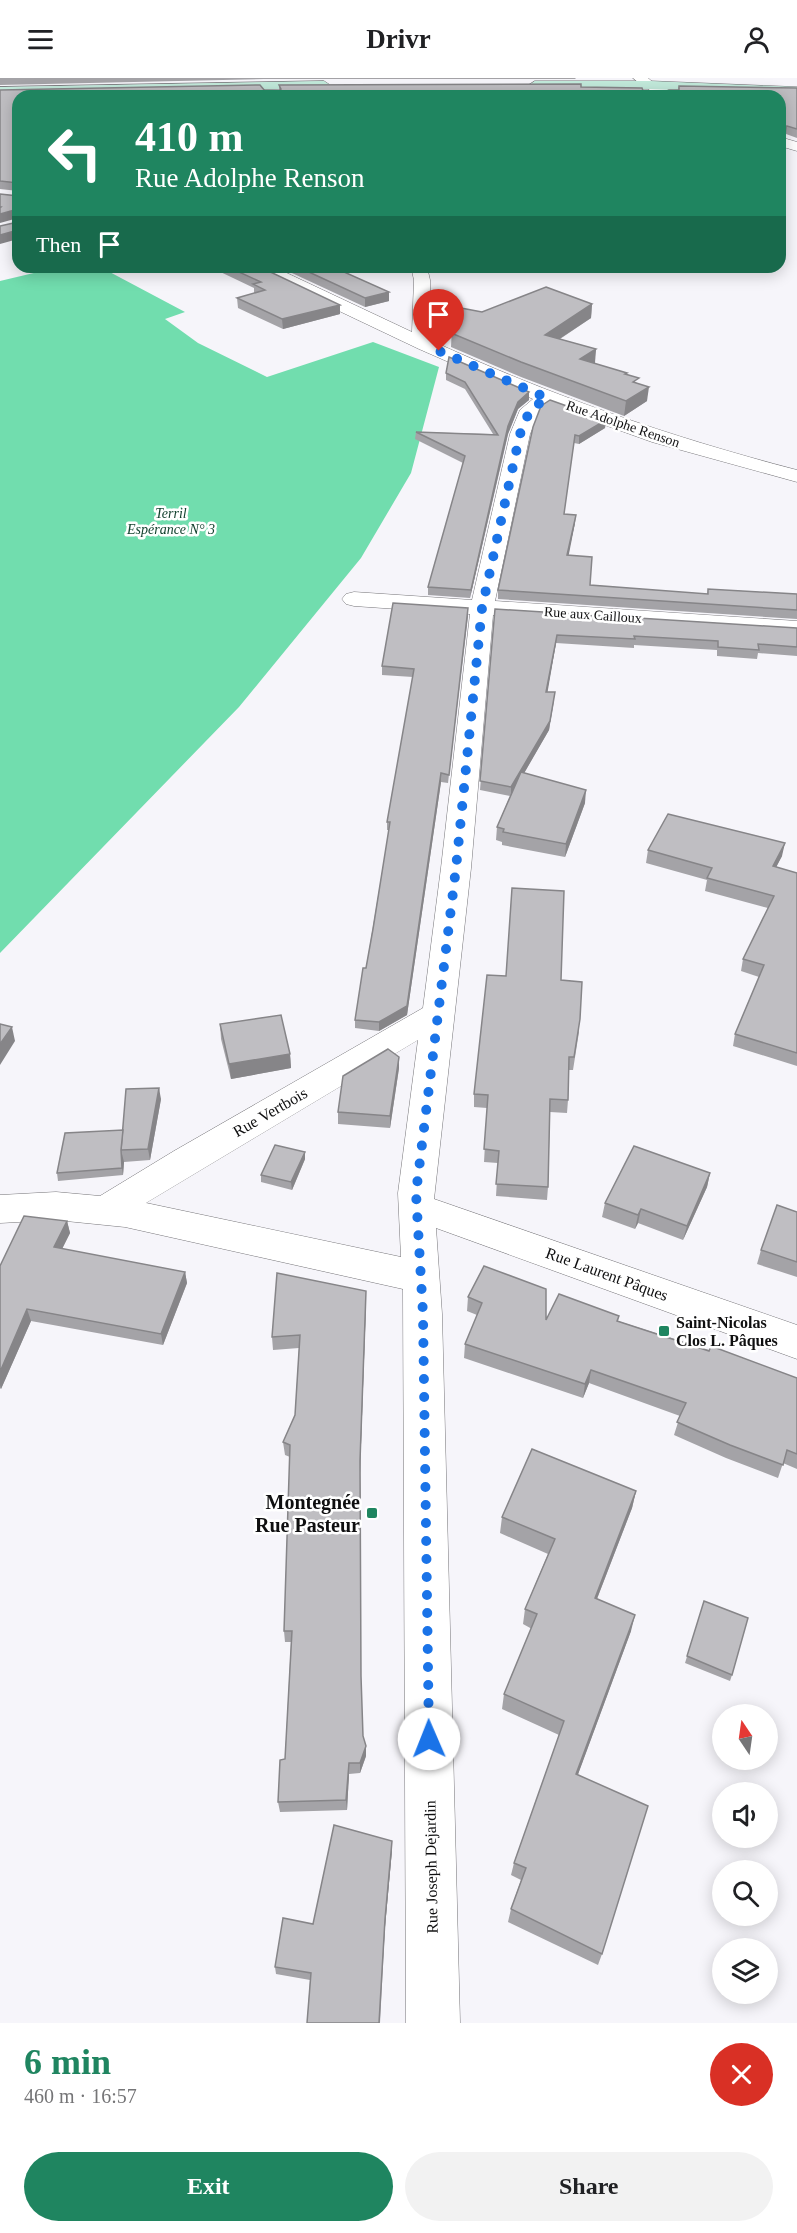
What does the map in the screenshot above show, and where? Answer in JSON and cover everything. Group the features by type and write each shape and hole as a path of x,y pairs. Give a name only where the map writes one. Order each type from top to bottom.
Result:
{"main road":[{"path":"46,78 61,90"},
{"path":"519,85 644,80 783,90"},
{"path":"279,90 336,85"}],"street":[{"path":"644,80 660,90"},
{"name":"Rue Adolphe Renson","path":"274,273 547,398 713,455 797,477"},
{"path":"420,273 422,280 421,342"},
{"name":"Rue Joseph Dejardin","path":"433,2023 420,1277 416,1193 456,868 482,608 520,434 530,410 547,398"},
{"name":"Rue aux Cailloux","path":"354,599 797,628"},
{"name":"Rue Vertbois","path":"104,1212 161,1175 359,1062 437,1014"},
{"path":"0,1209 56,1206 125,1213 420,1277"},
{"name":"Rue Laurent Pâques","path":"417,1208 452,1218 797,1342"}],"green space":[{"name":"Terril Espérance N° 3","path":"34,273 112,273 185,312 165,319 198,343 267,377 373,342 439,367 411,473 361,558 239,707 0,953 0,281"}],"building":[{"path":"581,84 581,87 642,88 643,90 280,90 279,85"},
{"path":"260,85 264,90 12,90 12,182 0,181 0,90"},
{"path":"679,86 797,88 797,129 786,126 786,90 679,90"},
{"path":"0,194 12,195 12,211 0,214"},
{"path":"12,223 12,232 0,235 0,226"},
{"path":"241,273 273,273 340,305 282,319 237,298 265,290 253,284 261,282"},
{"path":"311,273 346,273 389,292 365,298"},
{"path":"546,287 592,304 545,335 596,349 580,359 627,373 625,374 639,378 633,382 649,387 626,401 451,333 454,316 456,317 445,305 482,312"},
{"path":"449,357 529,392 518,402 508,426 471,590 428,587 465,456 416,432 498,435 465,382 446,373"},
{"path":"550,400 606,420 579,436 575,435 564,514 576,515 567,555 592,557 590,585 708,594 708,589 797,594 797,610 498,590 533,427 541,406"},
{"path":"393,603 468,608 449,775 441,773 407,1006 379,1022 355,1020 363,968 366,968 373,929 390,822 387,822 414,669 382,666"},
{"path":"495,609 797,628 797,647 758,644 759,650 718,647 718,641 634,636 635,639 557,635 546,692 555,692 550,721 511,787 480,781"},
{"path":"521,772 586,790 566,844 503,832 504,829 497,827"},
{"path":"668,814 785,843 773,866 797,873 797,1053 735,1034 764,965 743,959 774,896 707,878 712,868 648,850"},
{"path":"512,888 564,891 561,980 582,982 580,1019 574,1057 569,1057 568,1100 550,1099 548,1187 496,1184 499,1151 484,1149 488,1095 474,1094 487,975 506,976"},
{"path":"281,1015 290,1054 229,1064 220,1024"},
{"path":"0,1024 12,1027 0,1044"},
{"path":"388,1049 399,1057 390,1116 338,1112 343,1076"},
{"path":"159,1088 148,1149 121,1150 126,1089"},
{"path":"123,1130 122,1168 57,1173 65,1133"},
{"path":"275,1145 305,1152 291,1182 261,1175"},
{"path":"634,1146 710,1173 687,1226 641,1209 638,1215 605,1203"},
{"path":"777,1205 797,1212 797,1262 761,1250"},
{"path":"24,1216 67,1221 54,1247 185,1272 161,1334 27,1309 0,1372 0,1266"},
{"path":"484,1266 546,1289 546,1320 559,1294 619,1316 617,1321 709,1351 711,1346 797,1378 797,1454 787,1450 783,1465 730,1445 677,1422 686,1403 591,1370 585,1384 465,1344 482,1303 468,1297"},
{"path":"277,1273 366,1291 360,1461 361,1676 363,1736 366,1746 360,1763 349,1763 346,1800 278,1802 280,1760 285,1759 292,1631 284,1631 290,1445 283,1442 295,1415 300,1335 272,1337"},
{"path":"532,1449 636,1491 595,1598 635,1615 576,1774 648,1806 602,1954 511,1909 526,1868 514,1863 564,1721 504,1694 537,1614 525,1609 555,1539 502,1517"},
{"path":"704,1601 748,1618 732,1675 687,1656"},
{"path":"334,1825 392,1841 379,2023 307,2023 311,1973 275,1967 283,1918 313,1924"}],"place":[{"name":"Saint-Nicolas Clos L. Pâques","path":"664,1331"},
{"name":"Montegnée Rue Pasteur","path":"372,1513"}],"route":[{"path":"429,1739 423,1314 416,1193 432,1048 456,868 482,608 520,434 530,410 547,398 439,351"}]}
